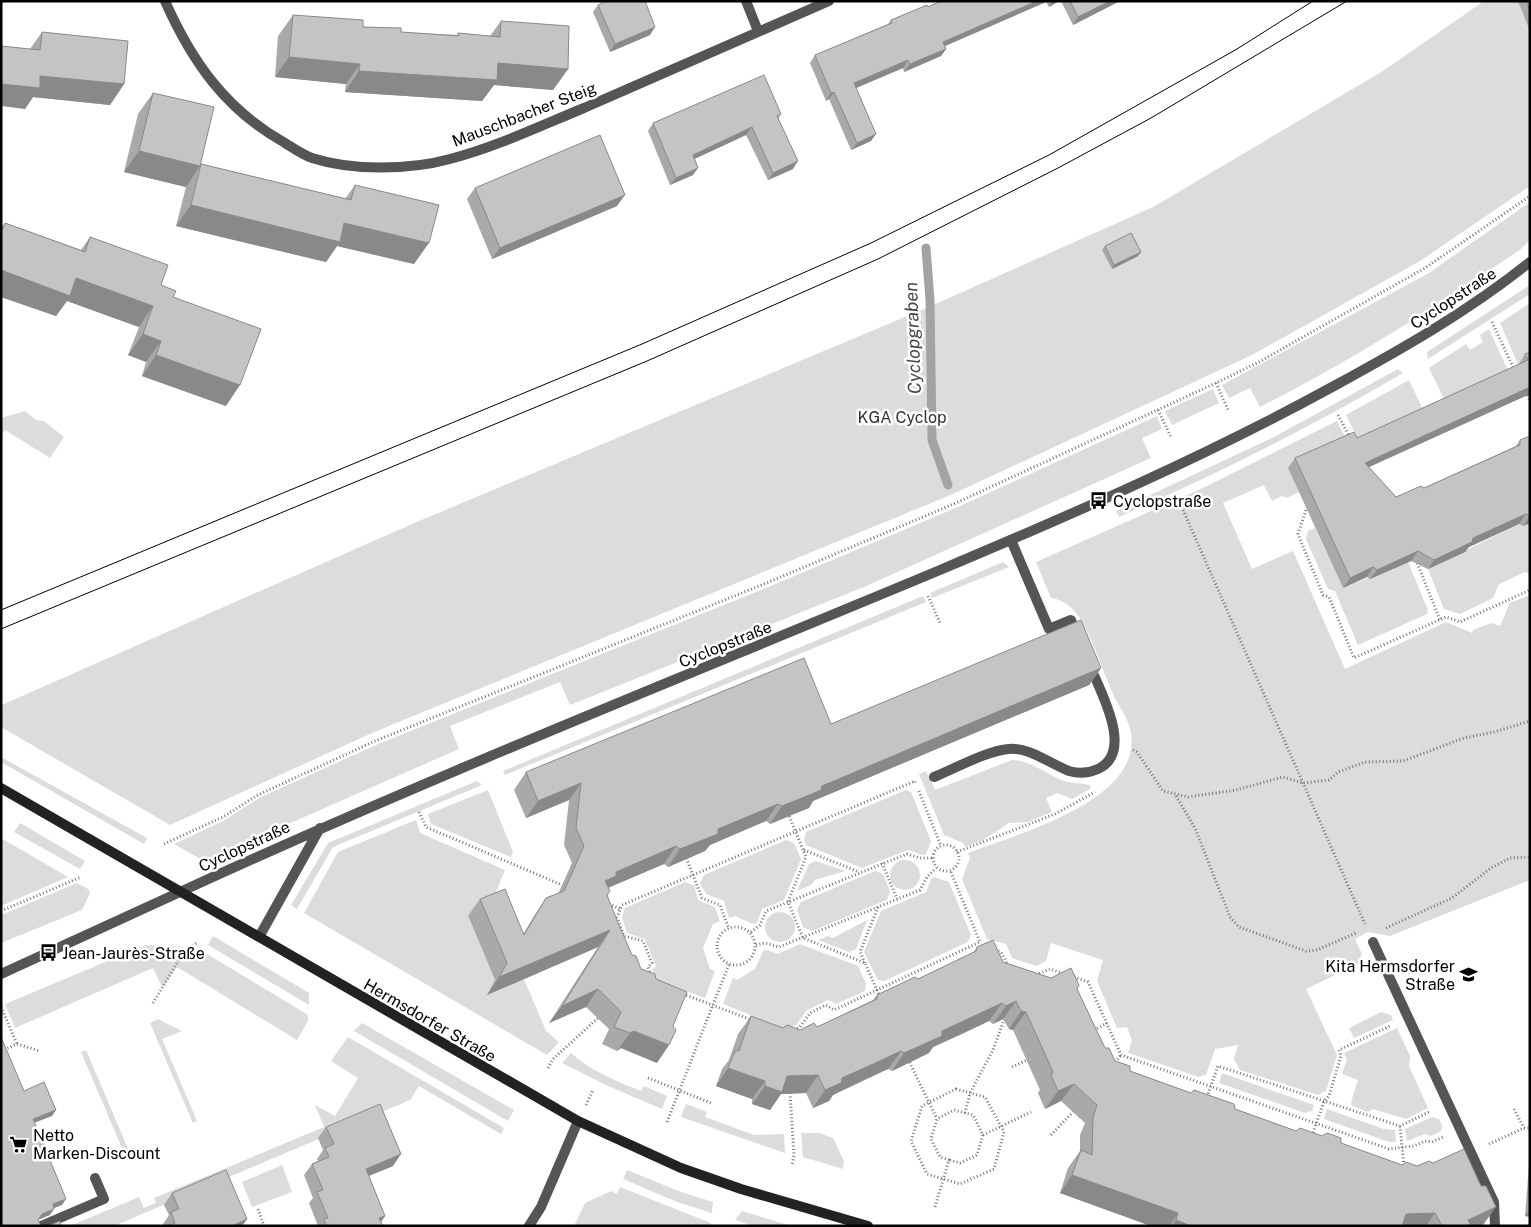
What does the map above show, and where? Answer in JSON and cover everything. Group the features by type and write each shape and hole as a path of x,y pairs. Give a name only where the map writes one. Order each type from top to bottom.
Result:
{"main road":[{"name":"Hermsdorfer Straße","path":"1,788 578,1121 681,1168 741,1189 868,1226"}],"street":[{"name":"Mauschbacher Steig","path":"165,1 178,31 201,69 228,101 267,133 311,158 366,168 413,166 450,159 486,148 653,79 829,1"},
{"path":"746,1 758,31"},
{"name":"Cyclopstraße","path":"180,892 320,828 1011,540 1157,474 1284,413 1405,347 1503,284 1530,262"},
{"path":"934,777 995,752 1009,749 1021,750 1070,772 1089,773 1104,766 1113,753 1115,737 1111,718 1070,620 1049,629 1011,540"},
{"name":"Cyclopstraße","path":"259,937 320,828"},
{"path":"1,974 180,892"},
{"path":"1373,942 1494,1202 1495,1226"},
{"path":"529,1226 541,1207 578,1121"},
{"path":"41,1226 104,1199 94,1178"}],"path":[{"path":"164,844 223,817 258,795 375,741 764,584 956,503 1216,383 1259,362 1425,268 1530,196"},
{"path":"1492,322 1516,373"},
{"path":"1216,383 1228,410"},
{"path":"1523,387 1530,401"},
{"path":"1158,410 1171,437"},
{"path":"1338,414 1350,438"},
{"path":"1176,494 1373,942 1382,930 1452,898 1490,868 1510,858 1530,857"},
{"path":"1306,510 1298,534 1323,594 1329,597 1354,658 1446,617 1460,622 1530,590"},
{"path":"1412,551 1440,620"},
{"path":"921,578 940,623"},
{"path":"1126,748 1137,752 1164,791 1188,797 1217,793 1282,777 1303,783 1329,780 1338,772 1365,762 1403,761 1464,738 1494,732 1530,721"},
{"path":"652,978 648,967 652,963 643,941 624,936 617,917 622,905 915,781 940,846"},
{"path":"1175,795 1195,828 1230,917 1239,927 1306,951 1317,950 1351,934 1368,932"},
{"path":"957,852 1055,814 1077,803"},
{"path":"786,807 806,857 788,902 803,938 865,963"},
{"path":"419,812 426,827 562,885"},
{"path":"945,844 955,848 960,857 955,867 946,872 936,868 932,858 936,848 940,846 945,844"},
{"path":"804,850 860,872"},
{"path":"683,851 702,898 720,905 729,929"},
{"path":"751,932 760,925 766,911 882,863 907,854 920,858 932,858"},
{"path":"882,863 897,899"},
{"path":"756,945 765,943 779,947 920,890 926,877 936,868"},
{"path":"788,1034 800,1027 810,1013 826,1006 834,1010 981,944 950,870"},
{"path":"1,911 81,877"},
{"path":"605,903 620,909"},
{"path":"879,907 860,952 884,1005"},
{"path":"735,926 751,932 756,945 750,959 737,966 721,961 716,947 722,932 729,929 735,926"},
{"path":"153,1003 182,955 196,943"},
{"path":"991,949 1001,952 1008,967 1015,969"},
{"path":"668,1122 729,964"},
{"path":"1033,976 1050,969 1088,982 1121,1055 1389,1148 1414,1146 1425,1141 1432,1142 1461,1128"},
{"path":"644,976 650,973"},
{"path":"679,992 760,1023"},
{"path":"1,1006 17,1044"},
{"path":"965,1113 970,1093 993,1050 1007,1009"},
{"path":"1311,1141 1324,1101 1329,1096 1341,1056 1339,1050 1408,1017"},
{"path":"548,1068 553,1059 598,1018"},
{"path":"1086,1033 1107,1023"},
{"path":"1,1051 17,1044 40,1051"},
{"path":"906,1054 937,1119 931,1139 940,1157 960,1163 977,1155 983,1136 974,1115 954,1110 937,1119"},
{"path":"1110,1069 1121,1055"},
{"path":"1012,1067 1027,1060"},
{"path":"1204,1105 1218,1066 1400,1126 1449,1102"},
{"path":"648,1078 711,1103"},
{"path":"956,1089 985,1097 1004,1132 994,1169 960,1184 927,1174 911,1141 922,1106 929,1102 956,1089"},
{"path":"790,1093 794,1155 792,1165"},
{"path":"1514,1108 1524,1128"},
{"path":"983,1136 1031,1112"},
{"path":"1051,1135 1073,1112"},
{"path":"1400,1126 1404,1147 1405,1176"},
{"path":"1472,1153 1524,1128 1530,1128"},
{"path":"935,1207 949,1160"},
{"path":"258,1210 264,1226"}],"green space":[{"name":"KGA Cyclop","path":"1484,1 1530,1 1530,186 1420,261 1252,355 953,494 372,733 170,825 1,727 1,705 412,524 931,306 1153,207 1383,71"},
{"path":"1530,202 1530,240 1521,249 1457,292 1360,352 1260,407 1250,388 1229,398 1222,385 1429,273"},
{"path":"1530,285 1530,294 1428,359 1427,352"},
{"path":"1530,303 1530,359 1518,364 1500,323"},
{"path":"1489,329 1510,375 1446,403 1429,368 1466,344 1470,350 1483,342 1480,335"},
{"path":"1398,369 1403,373 1299,431 1228,467 1119,517 1116,511 1274,437"},
{"path":"1409,380 1425,414 1360,443 1346,415"},
{"path":"1213,389 1219,403 1172,425 1165,411"},
{"path":"25,411 36,420 44,421 64,437 50,458 5,430 1,436 1,418"},
{"path":"1157,416 1162,429 1142,438 1151,458 864,587 570,705 560,682 450,726 459,749 204,861 174,844 223,821 259,798 376,745 766,588 958,507"},
{"path":"1337,421 1347,441 1289,468 1299,492 1287,498 1282,496 1272,501 1264,485 1223,503 1252,569 1293,551 1345,669 1446,622 1472,633 1473,630 1491,623 1500,626 1510,603 1530,595 1530,880 1390,936 1368,932 1355,939 1362,954 1358,964 1306,989 1337,1055 1326,1091 1318,1095 1240,1070 1234,1059 1238,1045 1215,1049 1206,1075 1199,1077 1128,1053 1132,1040 1127,1027 1117,1028 1097,981 1103,960 1051,943 1046,961 1036,966 1012,958 1006,944 987,939 962,879 970,858 968,853 1043,825 1071,812 1096,797 1116,779 1129,758 1131,734 1128,723 1112,691 1087,630 1069,606 1051,598 1036,562 1205,487"},
{"path":"1530,523 1530,574 1525,572 1499,584 1493,598 1460,614 1444,609 1428,569 1519,524 1523,526"},
{"path":"1315,528 1343,588 1408,562 1428,610 1427,614 1358,645 1335,591 1328,589 1306,539 1308,531"},
{"path":"1003,562 1009,567 932,598 930,593"},
{"path":"923,596 926,602 505,775 503,771"},
{"path":"1,757 147,838 144,844 1,762"},
{"path":"1012,760 1025,762 1064,781 1091,786 1090,789 1072,799 1057,793 1046,798 1052,812 1028,822 1009,823 983,840 965,847 963,843 944,835 919,774 926,771 935,790"},
{"path":"477,781 482,785 333,847 297,909 291,905 328,843"},
{"path":"488,790 513,852 511,857 431,824 428,814"},
{"path":"906,790 911,792 931,841 926,854 923,855 908,850 862,868 806,845 804,840 806,832"},
{"path":"416,820 420,833 505,870 492,902 468,917 499,989 524,979 546,1031 559,1042 547,1055 304,913 338,852"},
{"path":"20,823 85,861 80,869 14,832"},
{"path":"1,838 68,877 1,906"},
{"path":"786,840 794,843 801,859 784,900 762,909 757,923 753,924 735,916 729,918 724,901 706,894 700,883 704,875"},
{"path":"905,860 911,861 919,869 919,881 911,889 905,890 899,889 891,881 890,875 891,869 899,861"},
{"path":"816,861 845,871 815,880 811,885 797,891 809,864"},
{"path":"875,871 883,874 890,891 887,900 812,931 803,927 797,910 801,902"},
{"path":"934,877 949,882 971,935 968,942 884,981 878,980 864,952 881,911 926,892 931,879"},
{"path":"685,882 694,885 698,900 715,907 720,921 713,924 703,948 710,969 715,971 705,998 656,980 652,970 656,966 645,939 627,933 622,917 625,908"},
{"path":"77,883 88,889 90,893 82,910 1,943 1,915"},
{"path":"780,912 790,917 795,927 790,937 780,942 770,937 765,927 770,917"},
{"path":"867,920 856,949 849,952 818,940 828,936 833,938"},
{"path":"213,936 309,993 309,1005 208,945"},
{"path":"800,944 858,966 866,984 865,991 836,1004 828,1000 807,1010 797,1024 788,1030 723,1004 733,978 737,980 755,969 763,951 767,950 778,954"},
{"path":"146,945 183,947 196,954 199,949 308,1015 308,1021 297,1040 177,967 162,987 153,968 15,1028 5,1004"},
{"path":"1381,1012 1391,1015 1393,1020 1354,1038 1349,1028"},
{"path":"158,1019 182,1031 162,1039 197,1121 193,1123 150,1023"},
{"path":"362,1023 514,1110 508,1121 354,1031"},
{"path":"1397,1028 1410,1056 1409,1066 1428,1108 1406,1119 1373,1109 1368,1112 1352,1106 1351,1102 1358,1080 1342,1074 1347,1059 1344,1053"},
{"path":"348,1037 504,1128 501,1134 419,1086 410,1100 114,1226 70,1226 139,1197 144,1208 156,1203 154,1198 324,1127 315,1105 335,1116 358,1078 331,1061"},
{"path":"86,1050 129,1151 124,1153 81,1052"},
{"path":"571,1053 595,1070 613,1079 641,1091 644,1086 667,1096 662,1109 608,1086 562,1063"},
{"path":"1222,1073 1314,1105 1312,1111 1305,1113 1219,1083"},
{"path":"686,1104 707,1112 705,1117 754,1135 784,1134 785,1153 681,1117"},
{"path":"1327,1109 1384,1129 1395,1130 1396,1142 1389,1142 1324,1119"},
{"path":"1432,1117 1439,1119 1442,1125 1441,1131 1431,1136 1425,1134 1407,1141 1405,1129"},
{"path":"801,1133 820,1133 833,1138 844,1161 843,1169 803,1157"},
{"path":"282,1165 292,1192 252,1207 242,1182"},
{"path":"627,1170 681,1192 713,1202 712,1213 677,1202 623,1179"},
{"path":"620,1187 711,1223 710,1226 574,1226 585,1203 611,1191 617,1194"},
{"path":"742,1211 791,1226 753,1226 735,1220"}],"building":[{"path":"606,1 645,1 655,27 615,44 598,5"},
{"path":"941,1 1037,1 943,42 946,49 910,64 908,60 854,83 876,134 857,143 834,92 831,93 815,55 892,23 891,20"},
{"path":"1070,1 1110,1 1078,17"},
{"path":"1526,1 1530,1 1530,10"},
{"path":"293,15 363,20 363,27 401,28 401,32 459,36 458,33 500,37 501,21 569,26 568,69 498,63 497,80 359,71 360,64 289,57"},
{"path":"42,32 128,41 124,84 40,76 40,88 1,84 1,46 40,50"},
{"path":"764,75 781,114 777,116 798,161 773,173 752,127 693,155 698,168 676,178 653,123"},
{"path":"153,93 214,107 200,166 139,151"},
{"path":"600,135 625,195 500,248 475,188"},
{"path":"201,164 351,200 355,185 439,205 429,243 344,223 340,242 191,205"},
{"path":"5,223 85,252 90,237 168,265 161,285 176,291 173,297 261,329 240,385 156,355 161,341 143,334 153,306 76,278 70,296 1,270 1,233"},
{"path":"1131,233 1141,252 1114,265 1105,246"},
{"path":"1530,352 1530,387 1365,463 1396,497 1421,486 1424,488 1520,445 1520,440 1530,436 1530,516 1526,514 1473,538 1472,542 1434,560 1418,551 1377,570 1373,567 1350,578 1295,458 1354,432 1357,438 1528,360 1525,354"},
{"path":"1081,620 1101,668 822,786 821,790 812,794 782,806 778,804 718,829 718,834 680,849 676,846 616,872 616,876 605,881 610,891 607,895 619,925 632,955 636,956 641,969 655,974 656,979 687,992 673,1026 676,1030 669,1045 634,1031 630,1033 614,1027 621,1012 598,989 562,1006 610,930 499,977 507,963 480,899 505,889 524,935 546,898 564,891 584,846 576,828 581,783 538,801 526,772 804,658 831,724"},
{"path":"993,940 1003,962 1051,978 1071,968 1079,985 1077,989 1105,1048 1109,1048 1115,1061 1130,1066 1130,1071 1191,1093 1194,1090 1234,1104 1235,1109 1296,1131 1300,1128 1322,1136 1327,1133 1341,1138 1341,1143 1402,1165 1406,1162 1417,1166 1429,1161 1433,1163 1464,1149 1481,1186 1486,1186 1496,1207 1468,1220 1471,1226 1442,1226 1435,1213 1406,1214 1402,1226 1191,1226 1176,1220 1178,1213 1072,1175 1081,1150 1092,1155 1093,1117 1097,1105 1074,1084 1058,1091 1051,1075 1053,1072 1026,1012 1021,1011 1016,1001 1006,1006 1002,1003 942,1031 942,1036 904,1053 901,1051 842,1078 841,1083 825,1090 818,1075 787,1076 782,1092 765,1086 765,1081 728,1068 735,1051 739,1051 751,1016 783,1028 787,1025 800,1030 814,1023 817,1027 877,999 877,995 915,977 918,979 976,951 977,947"},
{"name":"Netto Marken-Discount","path":"1,1037 24,1091 44,1082 56,1110 33,1119 66,1199 53,1204 54,1209 42,1214 38,1220 41,1226 1,1226"},
{"path":"380,1104 401,1154 366,1169 385,1216 379,1218 383,1226 326,1226 324,1219 328,1218 317,1192 323,1190 312,1164 329,1157 325,1148 334,1144 326,1127"},
{"path":"226,1170 247,1219 232,1226 167,1226 175,1223 171,1212 179,1209 172,1193"},
{"path":"60,1221 61,1226 48,1226"}],"waterway":[{"name":"Cyclopgraben","path":"926,248 930,300 932,440 948,485"}],"tram line":[{"path":"1,610 642,344 871,243 1049,155 1237,49 1313,1"},
{"path":"1,629 647,361 878,259 1058,168 1151,118 1347,1"}],"place":[{"name":"Cyclopstraße","path":"1099,501"},
{"name":"Jean-Jaurès-Straße","path":"48,953"},
{"name":"Kita Hermsdorfer Straße","path":"1469,975"},
{"name":"Netto Marken-Discount","path":"19,1144"}]}
